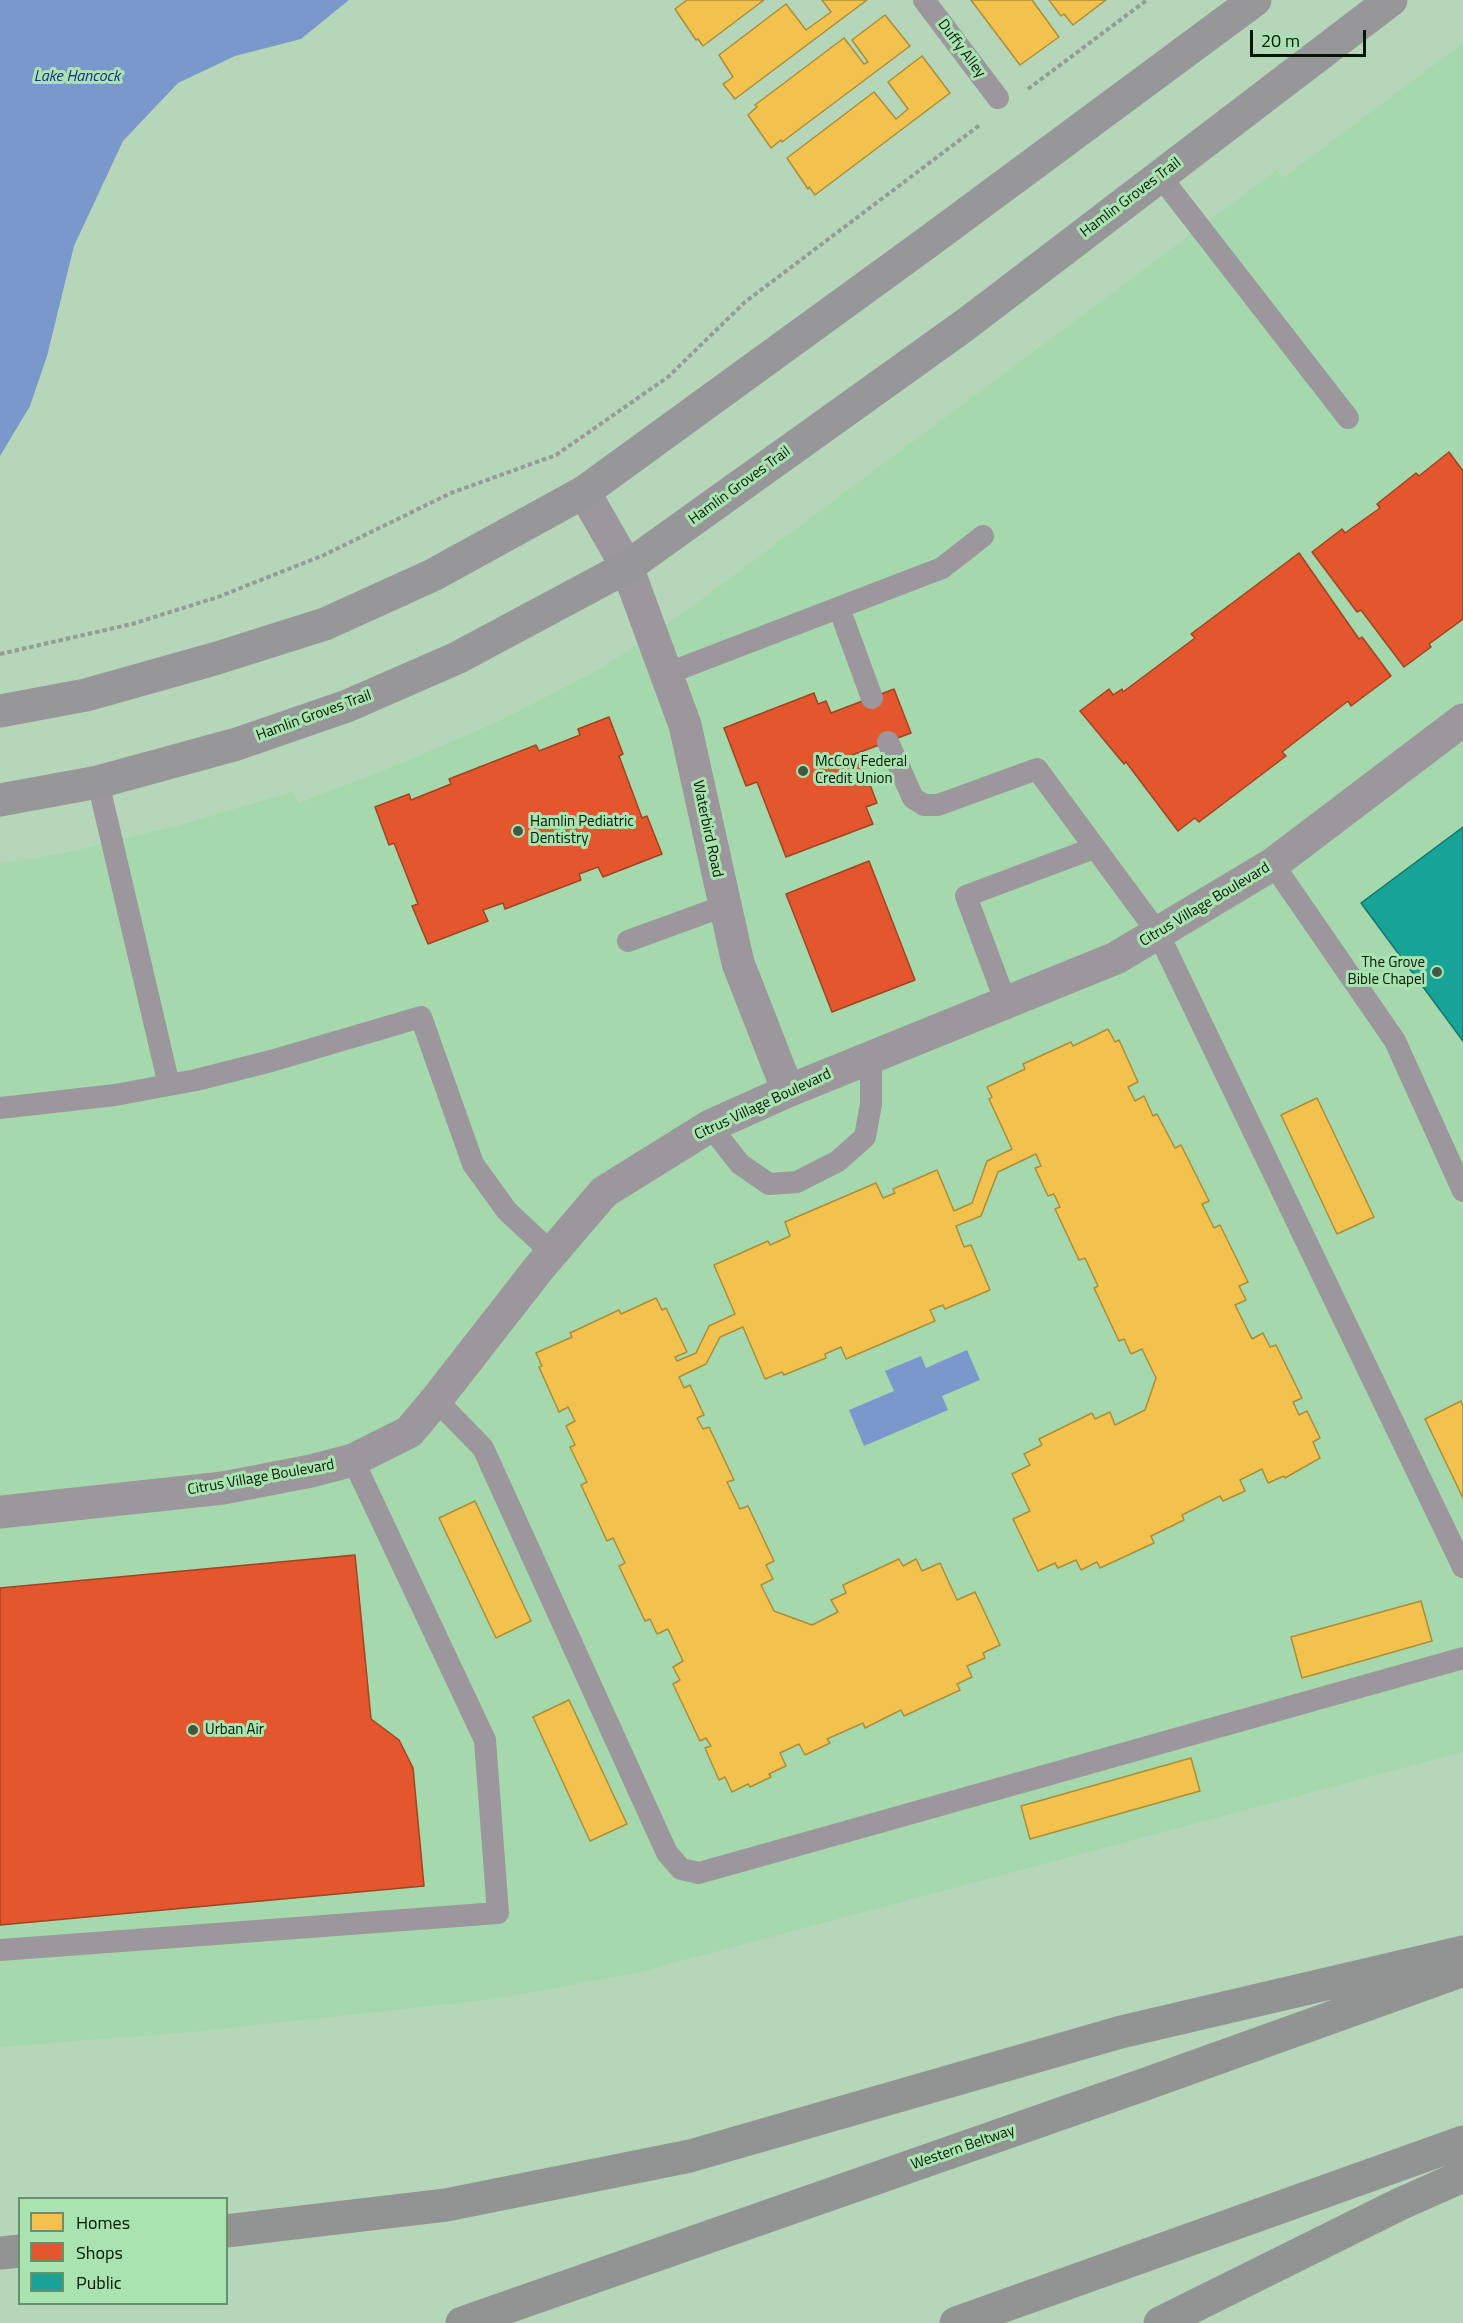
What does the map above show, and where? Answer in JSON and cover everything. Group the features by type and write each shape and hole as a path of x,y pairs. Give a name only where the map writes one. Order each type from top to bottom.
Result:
{"highway":[{"path":"228,2230 446,2205 690,2156 1121,2032 1463,1952"},
{"name":"Western Beltway","path":"462,2323 1140,2086 1463,1970"},
{"path":"956,2323 1463,2142"},
{"path":"1160,2323 1400,2204 1463,2176"},
{"path":"0,2253 18,2251"}],"main road":[{"path":"0,711 86,695 214,659 325,624 433,574 585,492 1255,0"},
{"name":"Hamlin Groves Trail","path":"0,800 98,782 237,744 347,706 457,658 627,567 965,325 1390,0"}],"street":[{"name":"Waterbird Road","path":"585,492 627,567 685,725 738,963 788,1091"},
{"name":"Citrus Village Boulevard","path":"0,1512 223,1488 311,1471 353,1460 409,1432 552,1252 604,1191 710,1126 788,1091 1116,958 1273,864 1463,720"}],"lane":[{"name":"Duffy Alley","path":"924,0 998,98"},
{"path":"1160,176 1348,418"},
{"path":"666,674 942,568 983,536"},
{"path":"839,608 872,698"},
{"path":"888,742 913,798 924,805 938,805 1037,769 1158,933 1463,1567"},
{"path":"98,782 169,1085"},
{"path":"1006,1003 966,897 1094,848"},
{"path":"1273,864 1395,1041 1463,1191"},
{"path":"628,942 724,906"},
{"path":"0,1108 115,1095 196,1080 271,1061 421,1017 473,1164 507,1211 552,1252"},
{"path":"710,1126 740,1164 769,1184 797,1182 838,1161 865,1137 872,1104 871,1058"},
{"path":"436,1400 483,1448 667,1853 681,1869 699,1873 1463,1658"},
{"path":"0,1950 498,1913 485,1740 353,1460"}],"path":[{"path":"1023,93 1148,0"},
{"path":"0,654 132,624 218,597 324,555 451,493 556,455 668,377 744,302 986,121"}],"shaded area":[{"path":"1463,43 1463,1752 636,1973 495,1999 192,2032 0,2047 0,864 65,853 180,825 292,792 299,803 402,763 499,721 602,668 698,602 1277,170 1283,178"}],"water":[{"name":"Lake Hancock","path":"0,0 349,0 301,39 235,56 178,83 123,141 74,246 47,356 30,406 0,456"},
{"path":"967,1350 980,1380 942,1396 948,1410 864,1446 849,1410 894,1391 885,1371 921,1356 926,1368"}],"building: Homes":[{"path":"687,0 764,0 703,46 698,39 696,40 675,9"},
{"path":"822,0 867,0 735,99 723,84 733,77 719,55 786,4 806,30 831,12"},
{"path":"971,0 1032,0 1059,37 1020,65"},
{"path":"1049,0 1106,0 1073,25 1064,14 1061,16"},
{"path":"885,15 910,46 771,148 748,115 757,107 755,105 844,38 864,64 868,62 852,40"},
{"path":"922,56 950,93 815,195 809,187 808,189 787,158 874,92 896,119 908,109 888,82"},
{"path":"1108,1029 1115,1042 1119,1040 1138,1082 1128,1087 1135,1101 1144,1096 1153,1116 1157,1114 1175,1148 1181,1145 1209,1201 1202,1204 1214,1228 1220,1225 1248,1282 1239,1286 1246,1300 1235,1305 1252,1339 1263,1333 1270,1347 1276,1345 1302,1398 1293,1402 1299,1415 1307,1411 1320,1438 1313,1442 1320,1458 1285,1478 1284,1476 1268,1483 1262,1469 1240,1480 1245,1491 1223,1501 1220,1496 1182,1515 1184,1520 1151,1536 1154,1543 1100,1568 1097,1562 1081,1570 1076,1560 1058,1568 1055,1563 1038,1571 1013,1519 1030,1511 1012,1474 1030,1465 1024,1454 1042,1445 1039,1439 1092,1413 1095,1419 1110,1412 1115,1425 1145,1410 1156,1378 1142,1349 1131,1354 1124,1339 1119,1341 1094,1288 1098,1286 1085,1258 1079,1260 1055,1209 1060,1207 1054,1194 1048,1196 1035,1168 1041,1166 1036,1154 998,1172 981,1216 956,1226 964,1247 971,1245 990,1290 945,1309 943,1305 930,1310 935,1321 846,1359 841,1347 825,1354 826,1358 784,1375 782,1372 765,1379 743,1327 720,1337 706,1364 679,1377 684,1388 690,1385 704,1415 697,1418 703,1429 709,1427 734,1480 727,1482 740,1509 748,1506 774,1561 766,1565 773,1579 761,1585 774,1611 812,1625 838,1612 831,1600 846,1593 843,1585 899,1559 903,1566 916,1559 922,1571 940,1563 957,1600 975,1592 1000,1645 983,1653 985,1658 967,1666 972,1677 957,1684 960,1690 904,1716 901,1710 865,1728 863,1723 827,1739 830,1743 805,1755 799,1744 780,1753 786,1766 769,1774 771,1777 732,1792 725,1777 719,1780 705,1748 711,1746 706,1738 700,1741 673,1684 680,1680 673,1667 683,1661 668,1629 657,1634 650,1619 645,1621 619,1566 625,1563 613,1538 607,1541 581,1485 587,1482 570,1447 575,1445 566,1426 575,1421 568,1407 559,1412 539,1367 542,1366 536,1353 572,1337 570,1333 619,1310 621,1314 656,1298 662,1310 666,1308 687,1352 675,1357 677,1361 696,1353 709,1326 735,1314 714,1265 768,1241 770,1245 790,1236 785,1222 876,1183 883,1198 895,1193 893,1189 937,1170 954,1211 972,1203 987,1161 1012,1149 989,1099 992,1097 987,1087 1025,1069 1023,1064 1071,1042 1073,1046"},
{"path":"1317,1098 1374,1217 1337,1234 1281,1115"},
{"path":"1461,1401 1463,1406 1463,1498 1425,1419"},
{"path":"475,1501 531,1621 496,1638 439,1518"},
{"path":"1421,1601 1432,1641 1302,1678 1291,1637"},
{"path":"569,1700 627,1824 590,1841 533,1717"},
{"path":"1191,1758 1200,1791 1030,1839 1021,1806"}],"building: Shops":[{"path":"1449,452 1463,471 1463,619 1429,644 1431,647 1404,667 1361,610 1357,612 1312,552 1342,529 1345,533 1380,508 1377,504 1416,473 1419,476"},
{"path":"1299,553 1359,639 1362,637 1391,676 1351,706 1348,701 1282,752 1286,756 1199,822 1195,818 1178,831 1126,762 1124,764 1080,711 1109,689 1113,695 1122,689 1123,692 1195,638 1191,634"},
{"name":"McCoy Federal Credit Union","path":"894,689 911,733 847,757 848,760 859,756 877,803 866,807 873,824 786,857 757,782 746,786 724,728 814,693 818,704 826,701 831,713"},
{"name":"Hamlin Pediatric Dentistry","path":"609,717 623,754 619,756 642,818 647,816 662,854 603,877 598,867 579,874 581,880 505,909 503,903 483,910 488,921 428,944 412,906 418,904 394,843 389,845 375,807 409,794 411,800 451,784 449,779 536,745 539,751 580,735 578,729"},
{"path":"869,861 915,980 832,1012 786,894"},
{"name":"Urban Air","path":"355,1555 371,1719 399,1740 413,1768 424,1886 0,1925 0,1588"}],"building: Public":[{"name":"The Grove Bible Chapel","path":"1463,827 1463,1041 1361,903"}],"place":[{"name":"McCoy Federal Credit Union","path":"803,771"},
{"name":"Hamlin Pediatric Dentistry","path":"518,831"},
{"name":"The Grove Bible Chapel","path":"1437,972"},
{"name":"Urban Air","path":"193,1730"}]}
